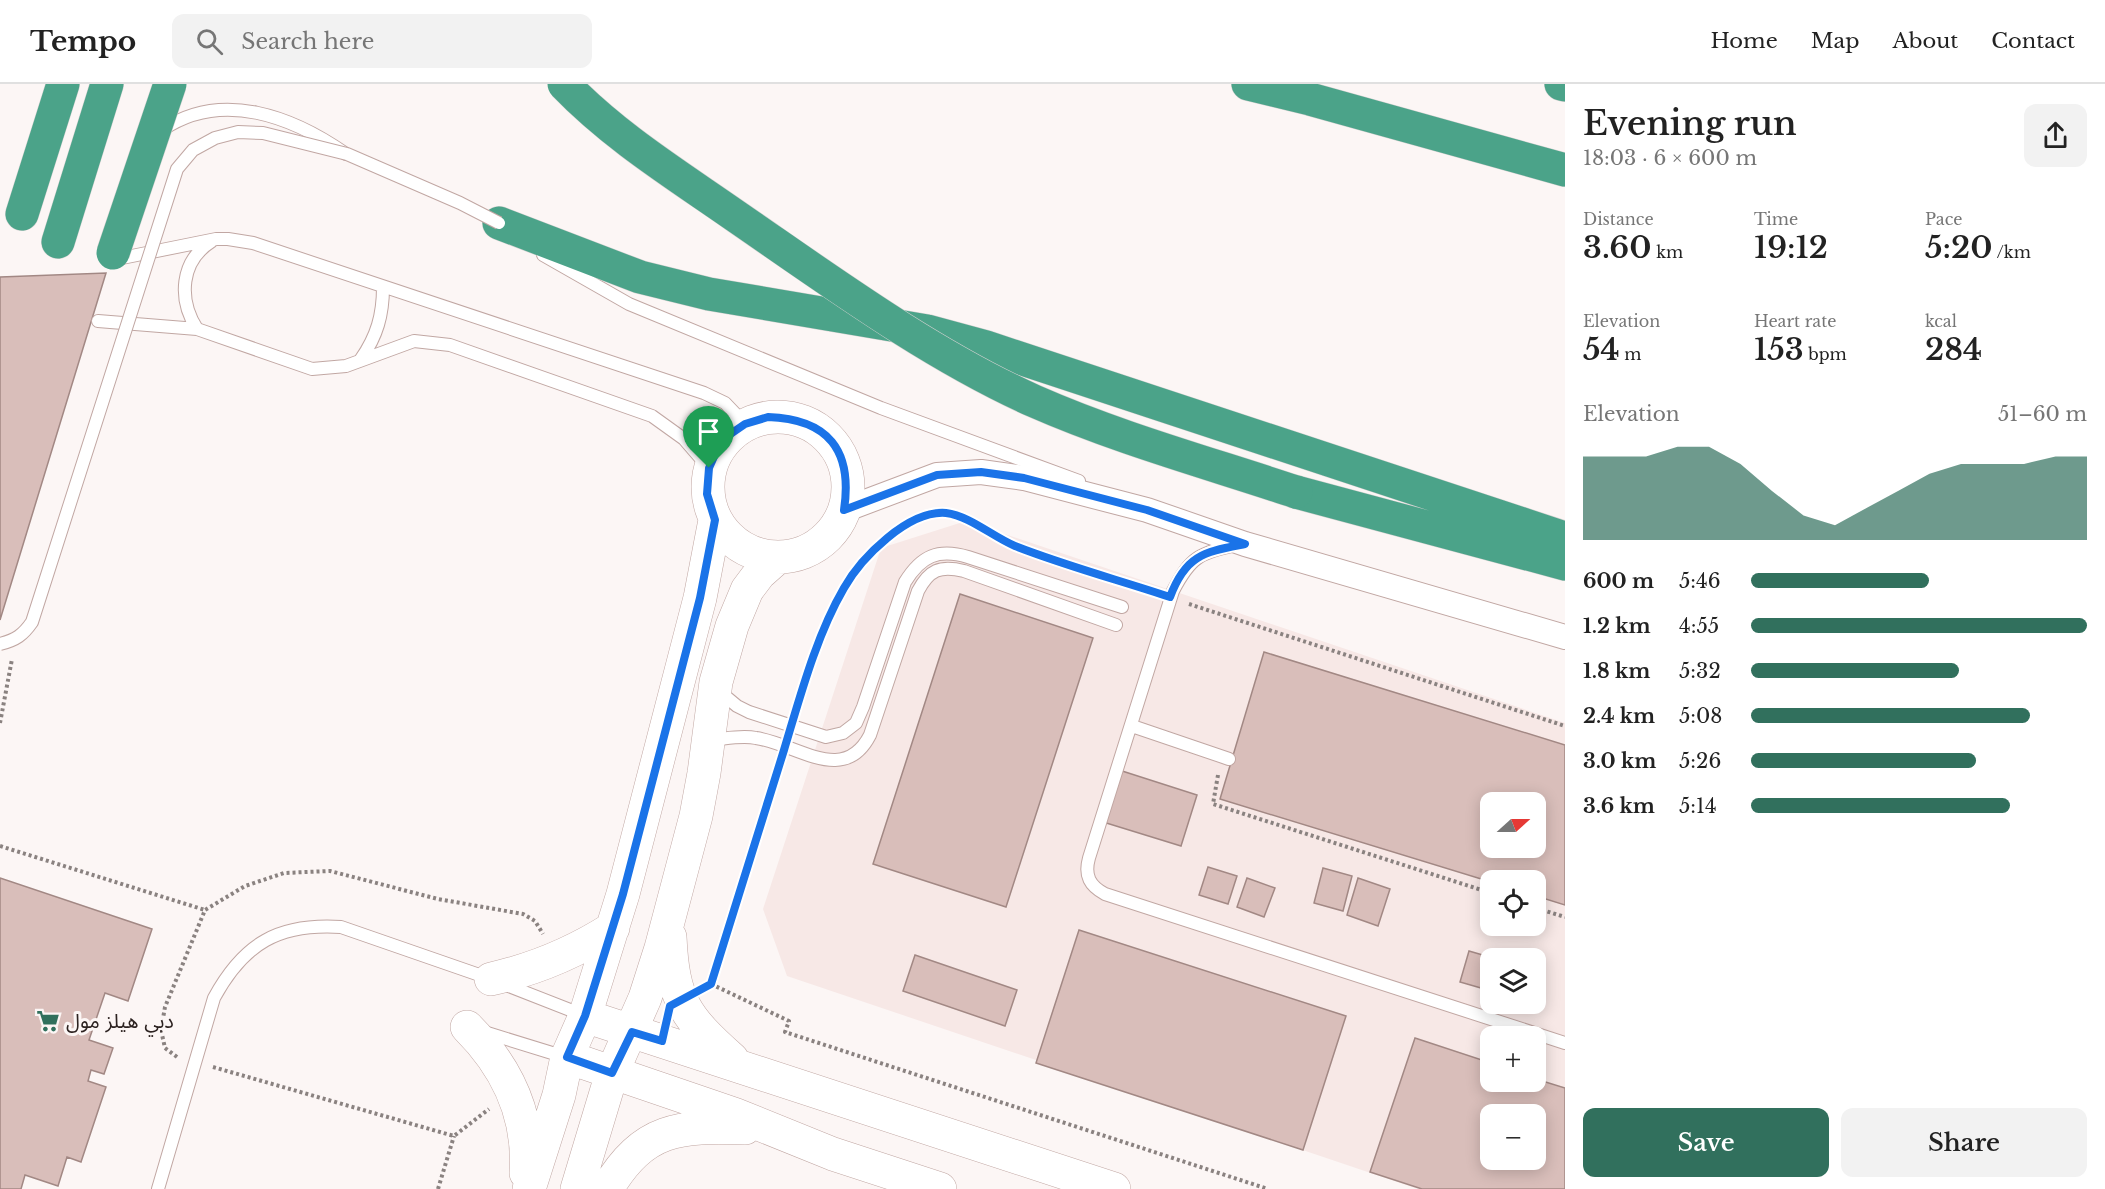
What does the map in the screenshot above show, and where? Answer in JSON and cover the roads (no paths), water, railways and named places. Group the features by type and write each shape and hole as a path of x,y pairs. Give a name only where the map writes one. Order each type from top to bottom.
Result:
{"highway":[{"path":"22,214 63,84"},
{"path":"58,242 107,84"},
{"path":"115,256 170,84"},
{"path":"564,84 638,149 799,260 897,324 968,366 1034,400 1092,423 1296,492 1565,564"},
{"path":"1248,84 1565,170"},
{"path":"499,223 640,277 709,294 927,331 986,347 1565,538"}],"main road":[{"path":"768,417 792,418 814,426 832,442 844,463 848,486 844,510 838,523 818,545 806,552 777,558 747,551 735,543 715,520 707,494 709,468 717,450 729,435 745,424 768,417"},
{"path":"527,1189 559,1095 567,1057 585,1016 613,928 700,598 715,520"},
{"path":"577,1189 612,1073 632,1032 648,988 668,919 696,816 716,682 738,607 759,574 777,558"},
{"path":"668,919 671,962 681,1000 700,1030 740,1066"},
{"path":"491,979 525,971 557,959 613,928"},
{"path":"585,1016 1114,1189"},
{"path":"462,1025 494,1056 513,1091 525,1134 527,1189"},
{"path":"567,1057 734,1114 765,1129 833,1154 940,1189"},
{"path":"607,1189 620,1168 637,1150 655,1137 682,1129 706,1127 765,1129"}],"street":[{"path":"844,510 937,475 981,472 1024,478 1147,510 1245,544 1565,637"}],"lane":[{"path":"130,163 145,144 158,133 187,116 211,110 236,108 261,112 292,122 321,136 347,154"},
{"path":"0,644 15,640 32,622 177,169 194,150 214,138 238,132 284,137 347,154 460,203 499,223 542,254 629,304 881,408 1081,482 1147,510"},
{"path":"115,256 216,239 228,238 253,243 704,393 725,403 745,424"},
{"path":"196,329 185,305 185,279 196,256 216,239"},
{"path":"361,359 372,343 379,326 383,287"},
{"path":"98,321 196,329 312,369 329,369 414,341 450,345 635,408 652,416 684,439 709,468"},
{"path":"1245,544 1205,552 1181,575 1170,597 1086,869 1088,880 1095,889 1128,902 1565,1043"},
{"path":"716,682 716,688 737,706 826,737 843,733 856,723 905,582 918,564 938,554 961,555 1122,607"},
{"path":"709,740 754,737 835,762 851,758 862,749 870,735 918,591 924,578 936,570 950,567 964,571 1116,625"},
{"path":"1132,726 1226,758"},
{"path":"158,1189 214,998 226,975 243,955 257,945 289,930 315,925 341,927 491,979 585,1016"},
{"path":"462,1025 567,1057"}],"place":[{"name":"دبي هيلز مول","path":"48,1021"}]}
